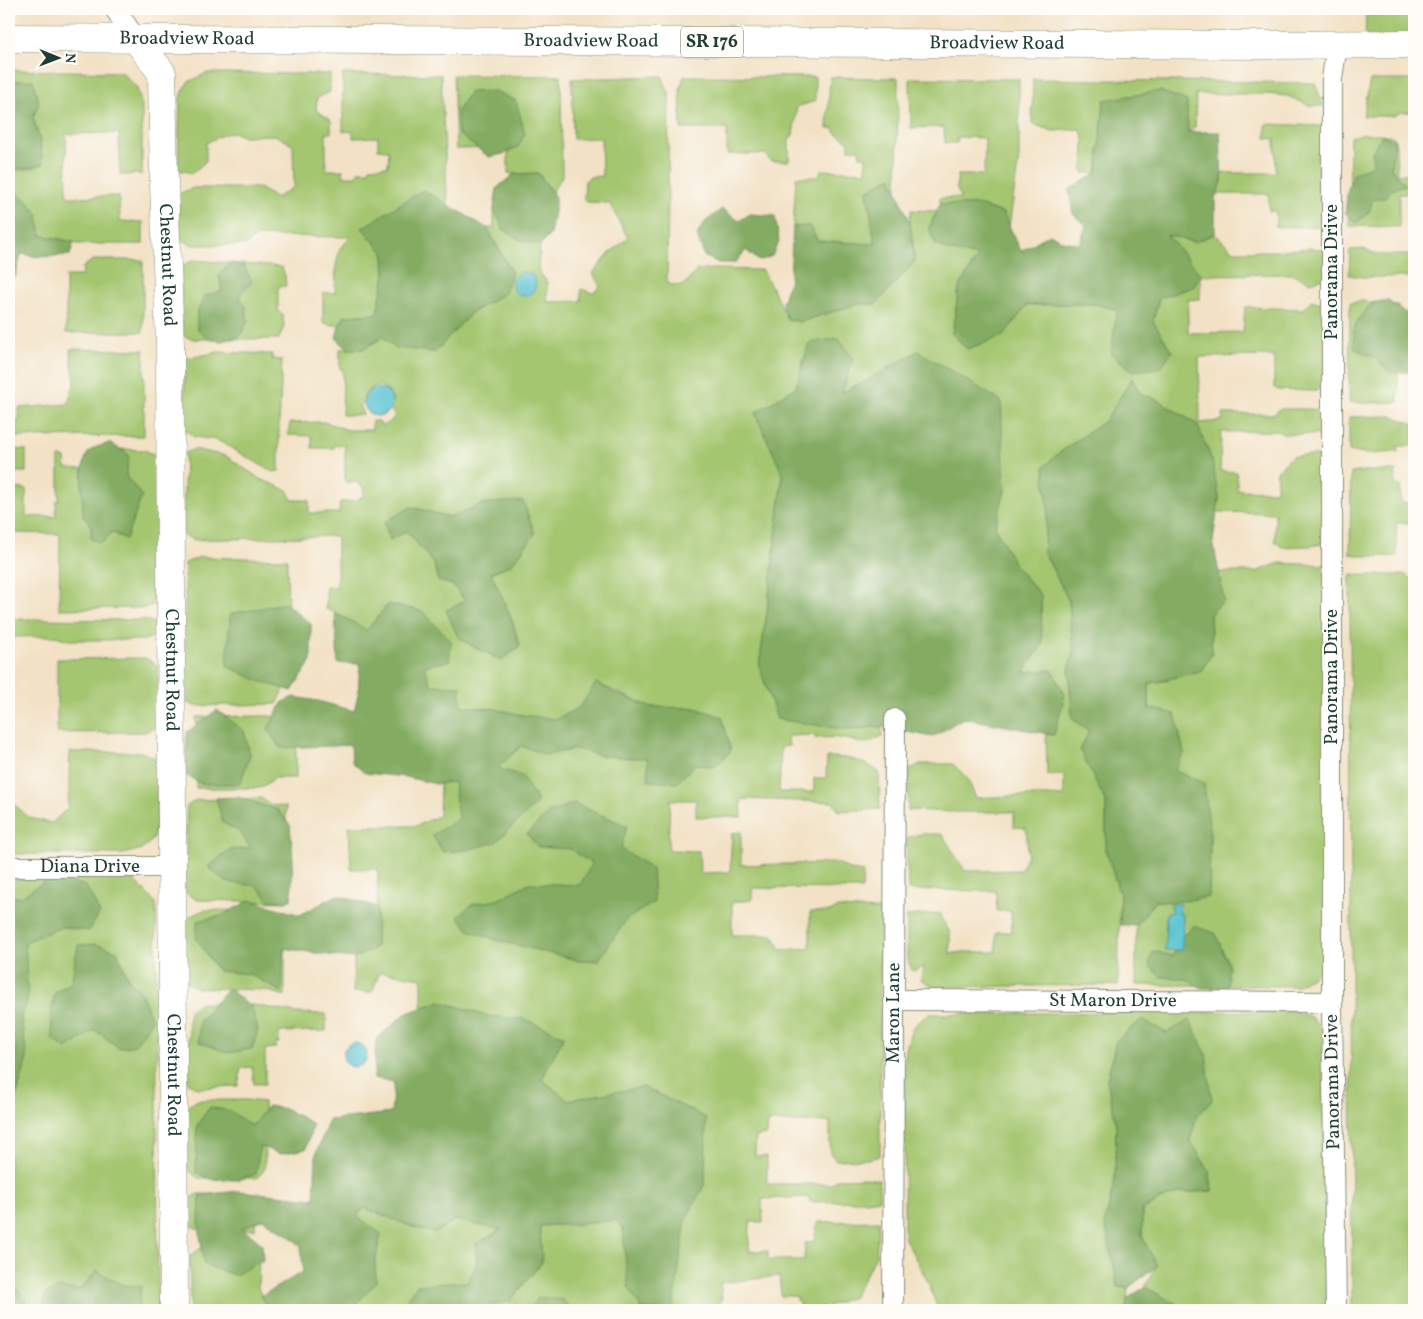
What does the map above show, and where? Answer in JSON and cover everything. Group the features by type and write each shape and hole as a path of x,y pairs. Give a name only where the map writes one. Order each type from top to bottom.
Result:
{"main road":[{"name":"Broadview Road","path":"9,38 1260,45 1414,44"},
{"name":"Chestnut Road","path":"136,39 162,73 170,345 174,1310"}],"street":[{"path":"115,9 136,39"},
{"name":"Panorama Drive","path":"1336,1310 1332,1002 1332,79 1337,44"},
{"name":"Maron Lane","path":"893,1308 895,719"},
{"name":"Diana Drive","path":"9,867 173,866"},
{"name":"St Maron Drive","path":"894,1000 1332,1002"}],"green space":[{"path":"1366,9 1414,9 1414,45 1365,46"},
{"path":"9,70 122,72 137,88 142,106 142,174 120,175 119,133 66,134 67,197 119,196 120,221 143,222 143,244 78,244 41,235 17,194 9,197 9,187 12,187 11,169 28,169 43,164 40,142 33,117 39,103 12,81 9,85"},
{"path":"207,73 330,74 330,92 317,98 316,110 331,120 331,133 326,134 326,170 343,170 343,176 357,176 358,171 369,171 370,167 388,166 389,150 378,149 378,137 353,138 353,132 343,131 343,74 441,75 448,212 390,238 372,238 384,253 385,274 377,314 345,316 339,326 323,323 323,293 335,293 336,265 340,248 351,237 257,236 246,245 193,245 180,239 178,194 193,188 259,188 276,198 294,187 293,145 275,135 242,136 233,132 222,135 206,143 206,161 193,173 178,170 180,98 188,82"},
{"path":"453,75 561,76 562,176 552,192 538,173 508,173 508,148 456,149"},
{"path":"662,76 669,93 667,284 683,286 697,270 762,270 787,319 800,322 857,304 876,304 915,261 910,222 911,210 937,211 929,228 948,250 978,256 959,288 952,333 967,349 1003,336 1027,305 1096,304 1117,310 1172,352 1153,321 1159,298 1193,287 1200,276 1200,299 1188,300 1188,333 1243,332 1245,307 1304,309 1311,300 1324,304 1324,388 1311,391 1278,390 1274,387 1274,356 1199,357 1200,421 1198,423 1222,421 1223,414 1274,414 1279,409 1311,409 1325,412 1325,435 1284,434 1277,431 1221,432 1220,471 1237,472 1237,490 1276,491 1277,471 1292,456 1325,456 1325,543 1311,546 1282,547 1275,541 1275,513 1217,512 1219,498 1197,424 1157,400 1140,393 1132,378 1106,420 1059,453 1044,467 1048,510 1043,550 1069,601 1073,651 1069,671 1089,731 1081,750 1106,802 1106,850 1120,895 1118,985 935,987 920,979 925,967 913,971 907,959 907,916 940,913 950,933 950,954 961,952 996,952 996,932 1012,932 1011,911 997,911 996,891 908,890 906,838 920,834 942,834 965,871 1021,870 1028,853 1026,828 1014,827 1014,812 908,810 909,770 920,764 953,764 967,778 976,798 1064,796 1064,775 1047,775 1046,734 1054,735 1023,673 1041,596 1015,565 995,527 1005,490 864,382 841,393 809,343 796,387 755,413 783,474 759,666 841,729 882,727 882,736 864,743 839,738 815,738 815,735 788,736 789,746 781,747 779,792 814,792 814,778 826,778 827,757 848,759 860,762 879,772 880,809 839,811 833,802 741,799 742,817 696,817 696,800 670,800 668,850 699,851 700,873 730,872 732,833 741,832 741,865 838,863 850,870 863,872 862,889 752,888 752,900 732,902 732,935 773,935 781,950 810,948 810,912 830,912 837,908 880,910 880,1156 868,1159 836,1160 830,1153 830,1122 768,1122 767,1135 756,1136 755,1156 767,1157 767,1184 831,1184 837,1179 867,1178 879,1180 879,1199 810,1202 809,1197 762,1199 763,1222 750,1222 749,1251 768,1251 768,1260 804,1260 805,1243 814,1241 818,1222 879,1221 876,1256 853,1297 828,1306 809,1310 802,1310 796,1296 781,1296 779,1276 720,1283 722,1298 715,1310 327,1310 329,1205 569,1111 422,1030 422,978 380,972 372,992 353,992 354,958 376,947 378,869 351,869 349,826 416,826 439,816 438,716 534,717 494,709 461,706 431,685 424,666 368,631 326,609 326,586 337,587 337,536 194,540 183,535 185,453 194,449 226,456 260,479 287,490 292,500 309,500 309,513 339,513 340,502 355,501 364,495 363,487 356,482 345,482 345,445 335,445 334,448 312,448 312,436 288,435 290,423 325,422 348,430 372,430 372,421 379,421 382,426 390,422 395,416 390,408 393,400 388,391 379,385 368,391 364,396 363,403 359,405 363,415 342,415 343,369 340,369 340,349 363,349 383,337 435,352 471,313 505,293 512,273 487,228 494,228 494,208 503,229 518,239 540,245 538,270 547,282 547,302 581,301 581,289 593,293 600,287 593,273 611,252 628,238 609,203 587,202 584,198 585,181 590,177 602,176 601,138 573,139 572,79","holes":["486,503 491,573 510,615 520,646 502,660 458,637 465,601 453,585 438,581 434,564 407,531 411,507 449,517","596,683 651,707 695,708 720,717 560,718 580,707"]},
{"path":"684,76 815,77 815,101 797,107 793,135 789,140 789,161 771,161 765,154 727,154 727,129 681,129 680,89"},
{"path":"830,77 898,78 897,190 873,225 876,244 818,241 809,226 793,227 796,177 819,177 821,170 866,172 866,156 860,156 859,149 849,149 849,142 836,133 833,128 827,129"},
{"path":"910,78 1019,79 1019,157 1009,227 1003,213 978,205 940,204 940,198 961,198 956,187 958,175 984,175 985,138 958,137 957,143 945,143 944,127 911,128"},
{"path":"1033,79 1315,83 1323,106 1310,106 1288,96 1266,94 1196,94 1195,127 1188,132 1105,100 1097,173 1083,173 1084,138 1080,129 1053,131 1032,124"},
{"path":"33,80 39,103 33,117 40,142 43,164 26,169 9,168 9,85 12,81"},
{"path":"1370,80 1414,80 1414,112 1401,112 1394,116 1363,116"},
{"path":"495,91 516,101 525,134 518,147 503,154 489,157 458,134 457,111 470,92"},
{"path":"1160,91 1187,101 1188,132 1220,132 1222,181 1215,198 1215,234 1194,242 1167,235 1201,275 1193,287 1159,298 1153,321 1172,352 1159,368 1133,371 1111,354 1117,310 1096,304 1027,305 1003,336 967,349 952,334 959,288 978,256 948,250 935,244 929,228 940,204 978,205 1003,213 1021,251 1050,234 1062,241 1080,244 1086,225 1073,214 1069,190 1097,173 1104,100"},
{"path":"1266,124 1323,126 1324,225 1276,227 1276,211 1269,211 1269,194 1217,194 1222,181 1222,173 1276,173 1275,139 1266,138"},
{"path":"1363,134 1382,134 1394,137 1397,174 1414,174 1414,194 1399,194 1399,227 1349,226 1350,137"},
{"path":"1382,135 1395,141 1391,168 1405,185 1391,190 1384,198 1372,200 1370,211 1356,223 1345,213 1348,189 1354,173 1373,165 1372,152"},
{"path":"538,173 556,198 550,235 540,245 518,239 503,229 494,208 497,188 514,174"},
{"path":"891,177 910,222 915,261 876,304 857,304 800,322 787,319 782,303 790,279 793,227 809,226 818,241 875,244 867,191"},
{"path":"423,190 487,228 512,273 505,293 471,313 435,352 395,348 383,337 363,349 348,349 336,338 339,326 345,316 377,314 385,274 384,253 362,228"},
{"path":"17,193 38,214 41,235 74,242 70,255 39,257 21,254 15,278 9,280 9,197"},
{"path":"722,209 739,221 750,214 775,216 779,241 772,256 759,261 746,250 735,263 719,263 704,256 697,235 705,222"},
{"path":"1166,234 1194,242 1215,234 1233,251 1324,249 1325,277 1311,282 1293,274 1201,275"},
{"path":"1364,249 1378,255 1414,255 1414,277 1363,277 1349,275 1350,250"},
{"path":"93,260 143,260 143,332 66,333 66,276 82,276 83,267"},
{"path":"193,260 282,267 286,286 278,287 278,311 283,314 284,326 279,339 193,339 183,336 181,267"},
{"path":"229,264 244,266 252,282 241,292 240,298 245,305 248,321 240,336 221,341 207,339 197,328 197,313 204,296 222,291 219,275"},
{"path":"1387,300 1403,312 1414,314 1414,372 1389,372 1374,357 1355,349 1354,328 1356,323 1372,303"},
{"path":"1363,301 1398,305 1398,402 1349,402 1350,303"},
{"path":"838,338 853,359 842,393 918,351 1001,401 1005,490 995,527 1015,565 1041,596 1042,645 1024,672 1052,670 1065,695 1054,735 963,718 933,737 882,727 841,729 777,719 759,666 783,474 755,413 796,387 809,343"},
{"path":"70,349 144,350 144,436 9,437 9,422 19,422 19,408 68,404 75,382"},
{"path":"218,352 272,354 272,359 282,360 279,471 273,472 217,440 194,437 184,429 185,359"},
{"path":"1132,378 1140,393 1157,400 1197,424 1212,460 1219,498 1213,541 1224,601 1210,614 1212,654 1201,671 1149,684 1149,708 1175,714 1184,753 1175,771 1204,783 1210,834 1209,897 1175,902 1155,901 1136,925 1120,925 1120,895 1106,850 1106,802 1080,750 1089,731 1072,719 1069,671 1073,651 1069,601 1043,550 1048,510 1044,467 1059,453 1106,420"},
{"path":"1391,416 1414,424 1414,446 1398,446 1398,452 1364,454 1349,451 1349,417"},
{"path":"110,443 129,455 126,476 142,496 126,539 112,532 102,543 91,539 91,526 83,516 83,471 84,462 91,450"},
{"path":"9,449 26,450 26,472 10,472 10,488 26,489 26,517 56,516 56,501 59,501 59,457 65,458 66,468 83,469 83,474 112,532 126,539 126,476 129,455 120,449 144,450 158,456 158,603 145,608 59,609 60,534 12,533 9,531"},
{"path":"1396,471 1395,485 1400,486 1401,503 1414,503 1414,523 1396,523 1397,556 1350,554 1351,473"},
{"path":"523,501 535,534 512,564 491,573 510,615 520,646 502,660 458,637 446,610 465,601 453,585 438,581 434,564 407,531 390,540 384,522 411,507 449,517 486,503"},
{"path":"200,557 287,559 289,679 277,704 195,706 186,702 185,563"},
{"path":"1279,563 1326,565 1326,950 1324,957 1317,972 1296,986 1136,985 1136,925 1155,901 1175,902 1209,896 1210,834 1175,771 1149,709 1149,683 1165,681 1212,655 1210,614 1217,572 1256,572"},
{"path":"1350,575 1406,575 1414,580 1414,1310 1352,1310"},
{"path":"285,603 311,624 311,661 292,691 259,681 227,666 230,614"},
{"path":"388,604 422,611 451,641 449,661 424,666 431,685 461,686 461,706 494,709 521,715 556,719 580,707 596,683 615,693 651,707 695,708 722,717 731,751 715,767 695,764 677,783 649,781 647,758 603,756 576,749 547,755 521,746 498,768 522,776 538,802 496,842 467,850 443,852 432,835 458,820 454,782 436,784 406,777 365,773 352,762 351,745 280,748 268,729 282,703 293,697 318,701 354,711 358,695 360,664 338,663 335,614 367,630"},
{"path":"9,619 145,620 158,624 157,635 145,640 68,640 56,636 10,637 9,709"},
{"path":"145,658 158,665 157,726 145,732 57,733 57,659"},
{"path":"217,710 244,731 250,755 240,784 202,784 186,775 187,732"},
{"path":"196,717 296,717 296,778 275,778 260,788 196,788"},
{"path":"9,744 10,801 30,818 52,823 68,808 70,752 141,752 156,758 157,821 153,839 142,849 123,854 9,854"},
{"path":"238,797 278,810 290,825 293,860 291,900 270,901 257,886 226,882 208,867 229,850 250,848 240,832 223,823 216,798"},
{"path":"261,798 272,805 286,807 286,902 197,900 185,892 187,806 196,800"},
{"path":"574,803 627,826 621,849 652,868 654,902 627,919 598,961 577,960 496,940 469,930 458,916 473,904 497,900 529,883 580,885 592,864 570,849 538,847 527,834 548,813"},
{"path":"51,877 86,886 100,913 89,931 62,927 25,942 28,998 21,1016 27,1059 14,1105 9,1106 9,897 21,897"},
{"path":"132,878 156,903 158,1310 9,1310 9,879"},
{"path":"337,895 377,907 376,947 354,958 283,948 282,992 249,974 218,971 196,938 197,921 221,916 250,900 300,915"},
{"path":"204,910 285,911 285,996 264,990 197,988 187,983 186,918"},
{"path":"1194,926 1215,933 1229,966 1227,988 1202,988 1186,979 1160,977 1149,965 1153,951 1173,956 1178,939"},
{"path":"96,944 117,951 129,980 141,992 152,1020 135,1045 119,1048 95,1030 66,1049 52,1038 51,1013 55,992 71,983 78,945"},
{"path":"228,988 252,1008 258,1030 252,1049 228,1053 199,1042 199,1022"},
{"path":"440,1001 487,1016 524,1019 564,1036 542,1079 567,1100 644,1087 706,1118 705,1184 686,1218 673,1310 642,1310 628,1287 623,1229 615,1220 584,1224 540,1226 542,1262 510,1301 470,1310 420,1310 407,1298 417,1285 467,1282 477,1265 476,1244 501,1230 456,1220 434,1233 364,1208 357,1216 381,1234 375,1262 376,1282 351,1310 267,1310 261,1296 303,1272 301,1246 263,1219 242,1228 262,1244 263,1260 235,1275 204,1265 199,1224 200,1195 239,1191 314,1199 316,1154 329,1120 391,1113 394,1082 374,1078 376,1039 405,1014"},
{"path":"199,1003 254,1005 296,1013 326,1014 326,1031 279,1032 279,1043 276,1043 276,1048 265,1049 265,1084 254,1084 252,1067 241,1068 238,1086 198,1088 188,1083 189,1010"},
{"path":"1296,1011 1311,1017 1323,1031 1326,1310 1180,1310 1176,1304 1145,1287 1156,1266 1142,1236 1142,1211 1160,1200 1178,1193 1212,1191 1210,1173 1190,1140 1197,1115 1166,1033 1116,1041 1107,1080 1116,1123 1115,1180 1105,1223 1118,1286 1128,1288 1126,1310 936,1310 937,1307 928,1282 904,1237 905,1053 912,1028 928,1014"},
{"path":"1142,1019 1166,1033 1190,1020 1206,1054 1212,1101 1197,1115 1190,1140 1210,1173 1212,1191 1178,1193 1160,1200 1142,1211 1142,1236 1157,1266 1128,1288 1118,1287 1105,1223 1115,1180 1116,1123 1107,1080 1116,1041"},
{"path":"198,1100 264,1102 265,1169 257,1178 198,1178 187,1169 188,1106"},
{"path":"268,1106 286,1109 313,1124 306,1149 280,1154 260,1146 256,1174 237,1180 210,1179 196,1172 197,1125 210,1107 230,1111 252,1126"},
{"path":"198,1194 256,1195 255,1229 198,1229 188,1224 188,1199"},
{"path":"207,1244 259,1248 258,1289 271,1310 190,1310 190,1256"},
{"path":"97,1271 123,1285 141,1286 139,1308 137,1310 44,1309 45,1294 59,1288 79,1290"},
{"path":"9,1279 26,1301 21,1310 9,1310"},
{"path":"1145,1287 1176,1304 1180,1310 1126,1310 1127,1299"},
{"path":"538,1297 563,1300 571,1310 530,1310"}],"water":[{"path":"524,272 533,275 536,284 533,293 524,296 515,293 512,284 515,275"},
{"path":"378,388 388,392 392,402 388,412 378,416 368,412 364,402 368,392"},
{"path":"1171,904 1180,904 1179,914 1183,914 1182,950 1165,950 1166,913 1171,913"},
{"path":"355,1043 364,1046 367,1055 364,1064 355,1067 346,1064 343,1055 346,1046"}]}
